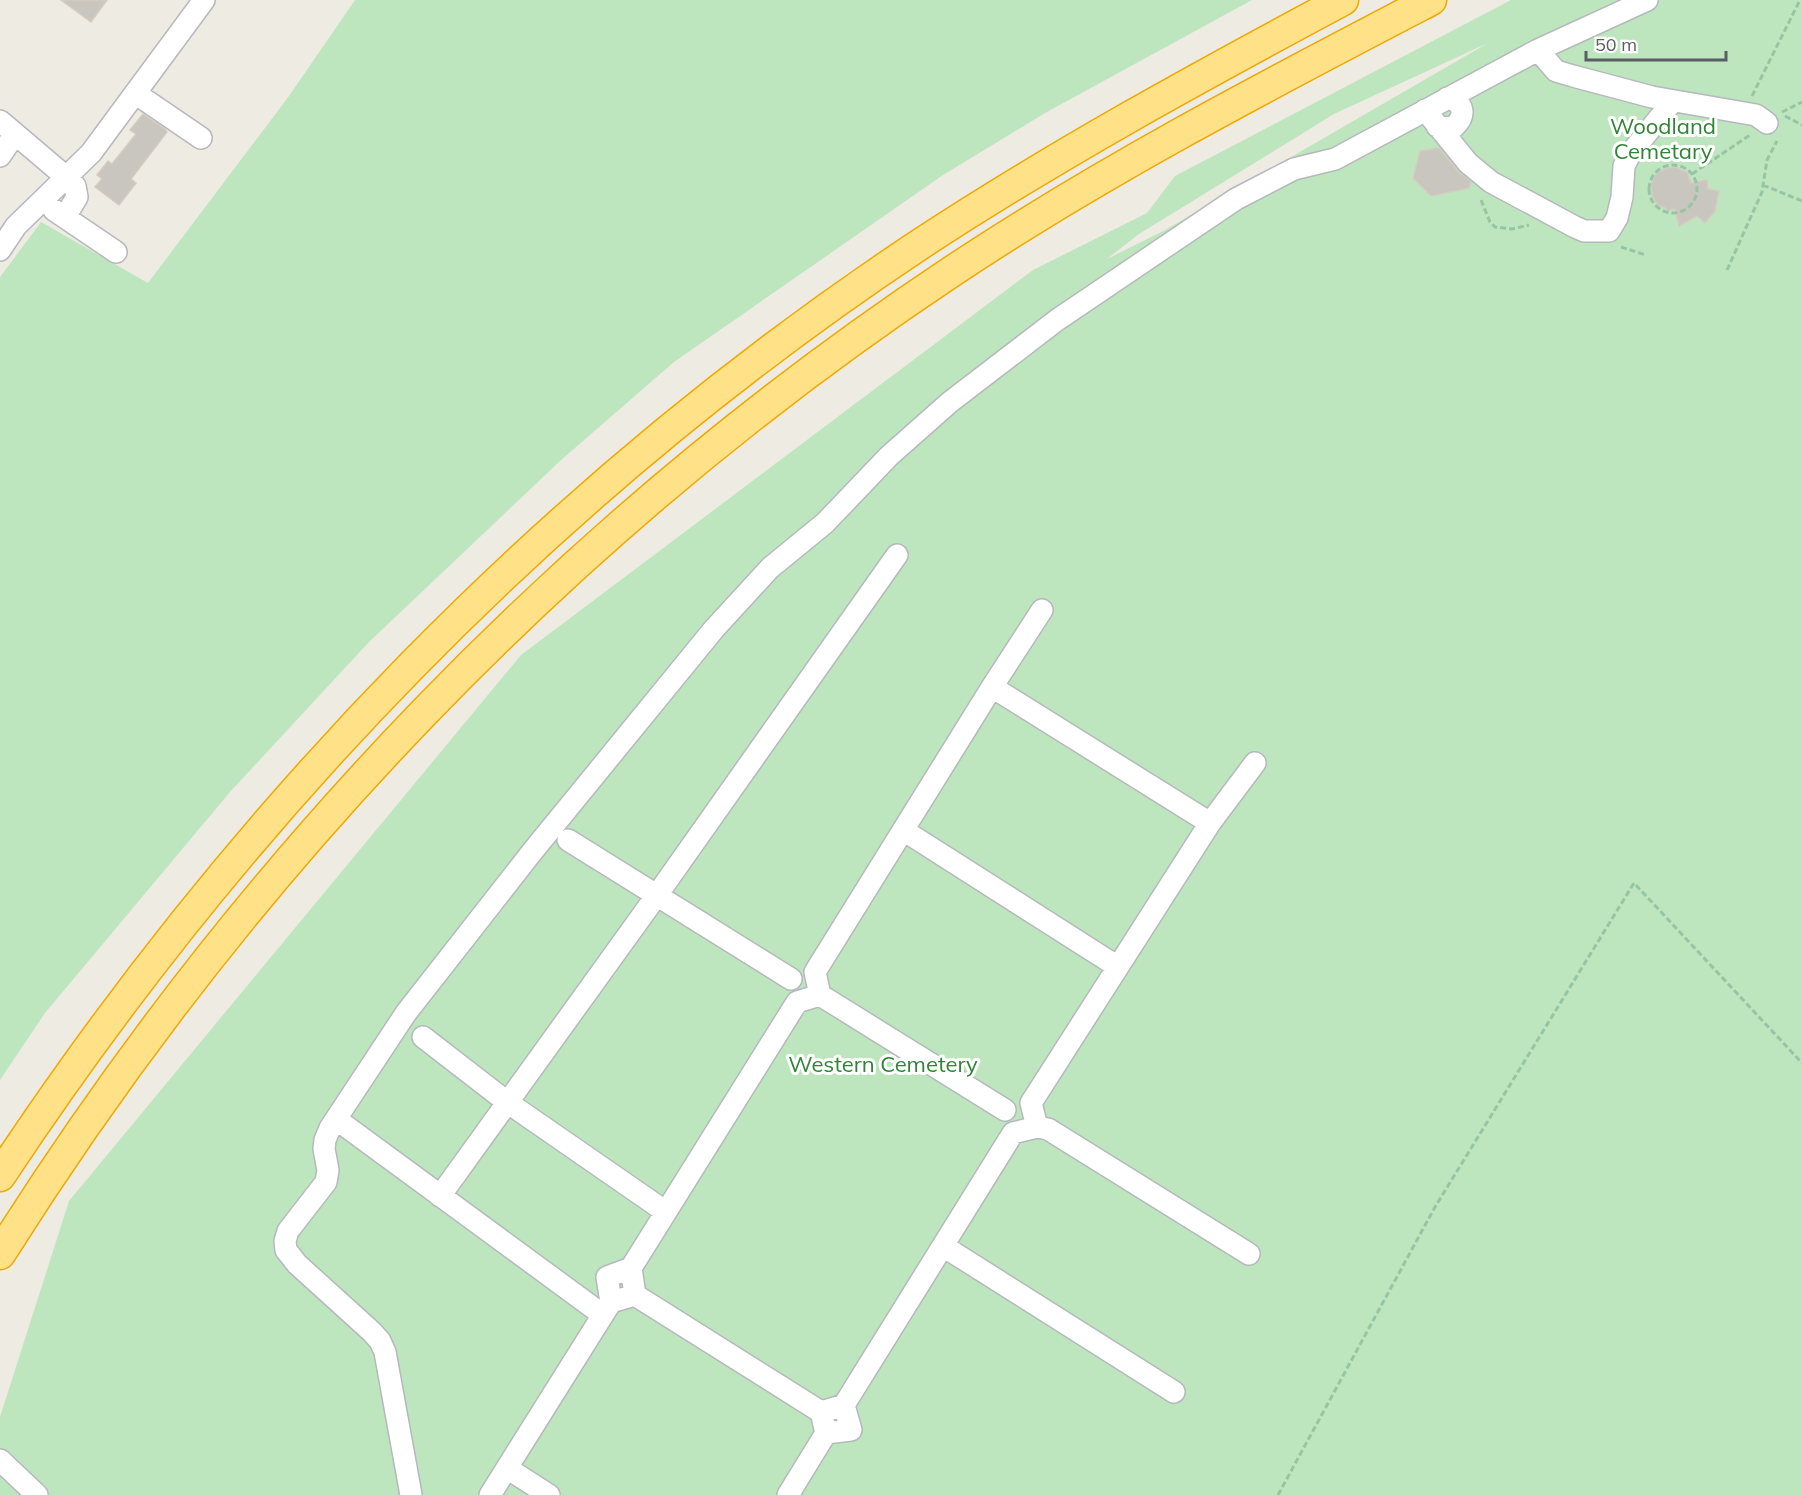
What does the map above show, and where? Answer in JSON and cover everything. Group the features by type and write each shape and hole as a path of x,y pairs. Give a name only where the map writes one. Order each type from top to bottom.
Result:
{"highway":[{"path":"0,1176 36,1121 123,1000 250,841 299,784 401,675 564,521 677,424 735,378 854,290 916,248 978,207 1106,129 1170,92 1343,0"},
{"path":"0,1254 59,1161 150,1033 216,947 284,865 375,762 435,700 487,648 597,546 693,464 769,404 950,273 1140,155 1431,0"}],"street":[{"path":"0,250 16,226 91,153 204,0"},
{"path":"411,1495 389,1368 380,1341 297,1264 286,1250 285,1241 288,1231 326,1182 328,1170 324,1149 325,1140 336,1119 413,1004 532,852 714,629 770,568 825,523 889,456 950,402 1057,320 1236,199 1294,169 1335,159 1431,118 1448,98 1538,50 1647,0"},
{"path":"1538,50 1556,71 1673,101 1756,115 1775,125"},
{"path":"135,93 201,138"},
{"path":"1431,118 1445,128 1454,127 1461,119 1461,107 1458,102 1448,98"},
{"path":"1431,118 1468,163 1491,182 1584,231 1609,231 1617,218 1622,197 1624,166 1630,154 1673,101"},
{"path":"0,156 8,128 66,177 75,186 77,197 65,218"},
{"path":"42,201 116,252"},
{"path":"440,1196 657,895 897,555"},
{"path":"791,979 815,972 1042,610"},
{"path":"992,687 1210,823"},
{"path":"1005,1110 1030,1103 1210,823 1255,762"},
{"path":"903,830 1118,967"},
{"path":"568,840 791,979 797,1002"},
{"path":"815,972 820,995 1005,1110 1012,1133"},
{"path":"607,1309 607,1277 631,1268 797,1002 820,995"},
{"path":"423,1037 507,1102 666,1212"},
{"path":"1030,1103 1037,1127"},
{"path":"336,1119 440,1196 607,1309"},
{"path":"821,1412 844,1405 1012,1133 1037,1127 1048,1129 1249,1254"},
{"path":"943,1246 1174,1392"},
{"path":"631,1268 635,1294 821,1412 826,1433 788,1495"},
{"path":"490,1495 607,1309 635,1294"},
{"path":"826,1433 851,1430 844,1405"},
{"path":"6,1466 37,1495"},
{"path":"507,1468 549,1495"}],"path":[{"path":"1744,114 1800,0"},
{"path":"1692,174 1775,125 1802,125"},
{"path":"1727,270 1762,192 1775,125"},
{"path":"1673,164 1680,165 1692,174 1698,189 1693,203 1681,212 1666,212 1650,197 1650,182 1658,169 1673,164"},
{"path":"1763,185 1802,201"},
{"path":"1609,231 1619,246 1646,255"},
{"path":"1278,1495 1435,1207 1634,883 1802,1063"}],"green space":[{"path":"355,0 1252,0 1045,113 943,175 674,362 560,461 369,642 230,792 45,1013 0,1080 0,277 41,222 148,283 289,96"},
{"path":"1511,0 1802,0 1802,1495 0,1495 0,1417 69,1201 521,655 1033,270 1147,213 1175,176","holes":["1488,43 1165,230 1107,259 1139,234 1334,114"]}],"building":[{"path":"61,0 107,0 91,22"},
{"path":"143,114 167,132 131,179 136,183 119,205 95,187 102,179 97,175 108,161 112,164 136,134 130,130"},
{"path":"1439,148 1458,171 1471,182 1469,188 1431,196 1413,178 1420,151"},
{"path":"1676,167 1687,172 1691,183 1707,180 1708,189 1719,191 1715,211 1705,223 1697,216 1679,226 1675,209 1668,211 1658,206 1652,195 1651,184 1656,174 1666,168"}],"park label":[{"name":"Woodland Cemetary","path":"1663,138"},
{"name":"Western Cemetery","path":"883,1064"}]}
